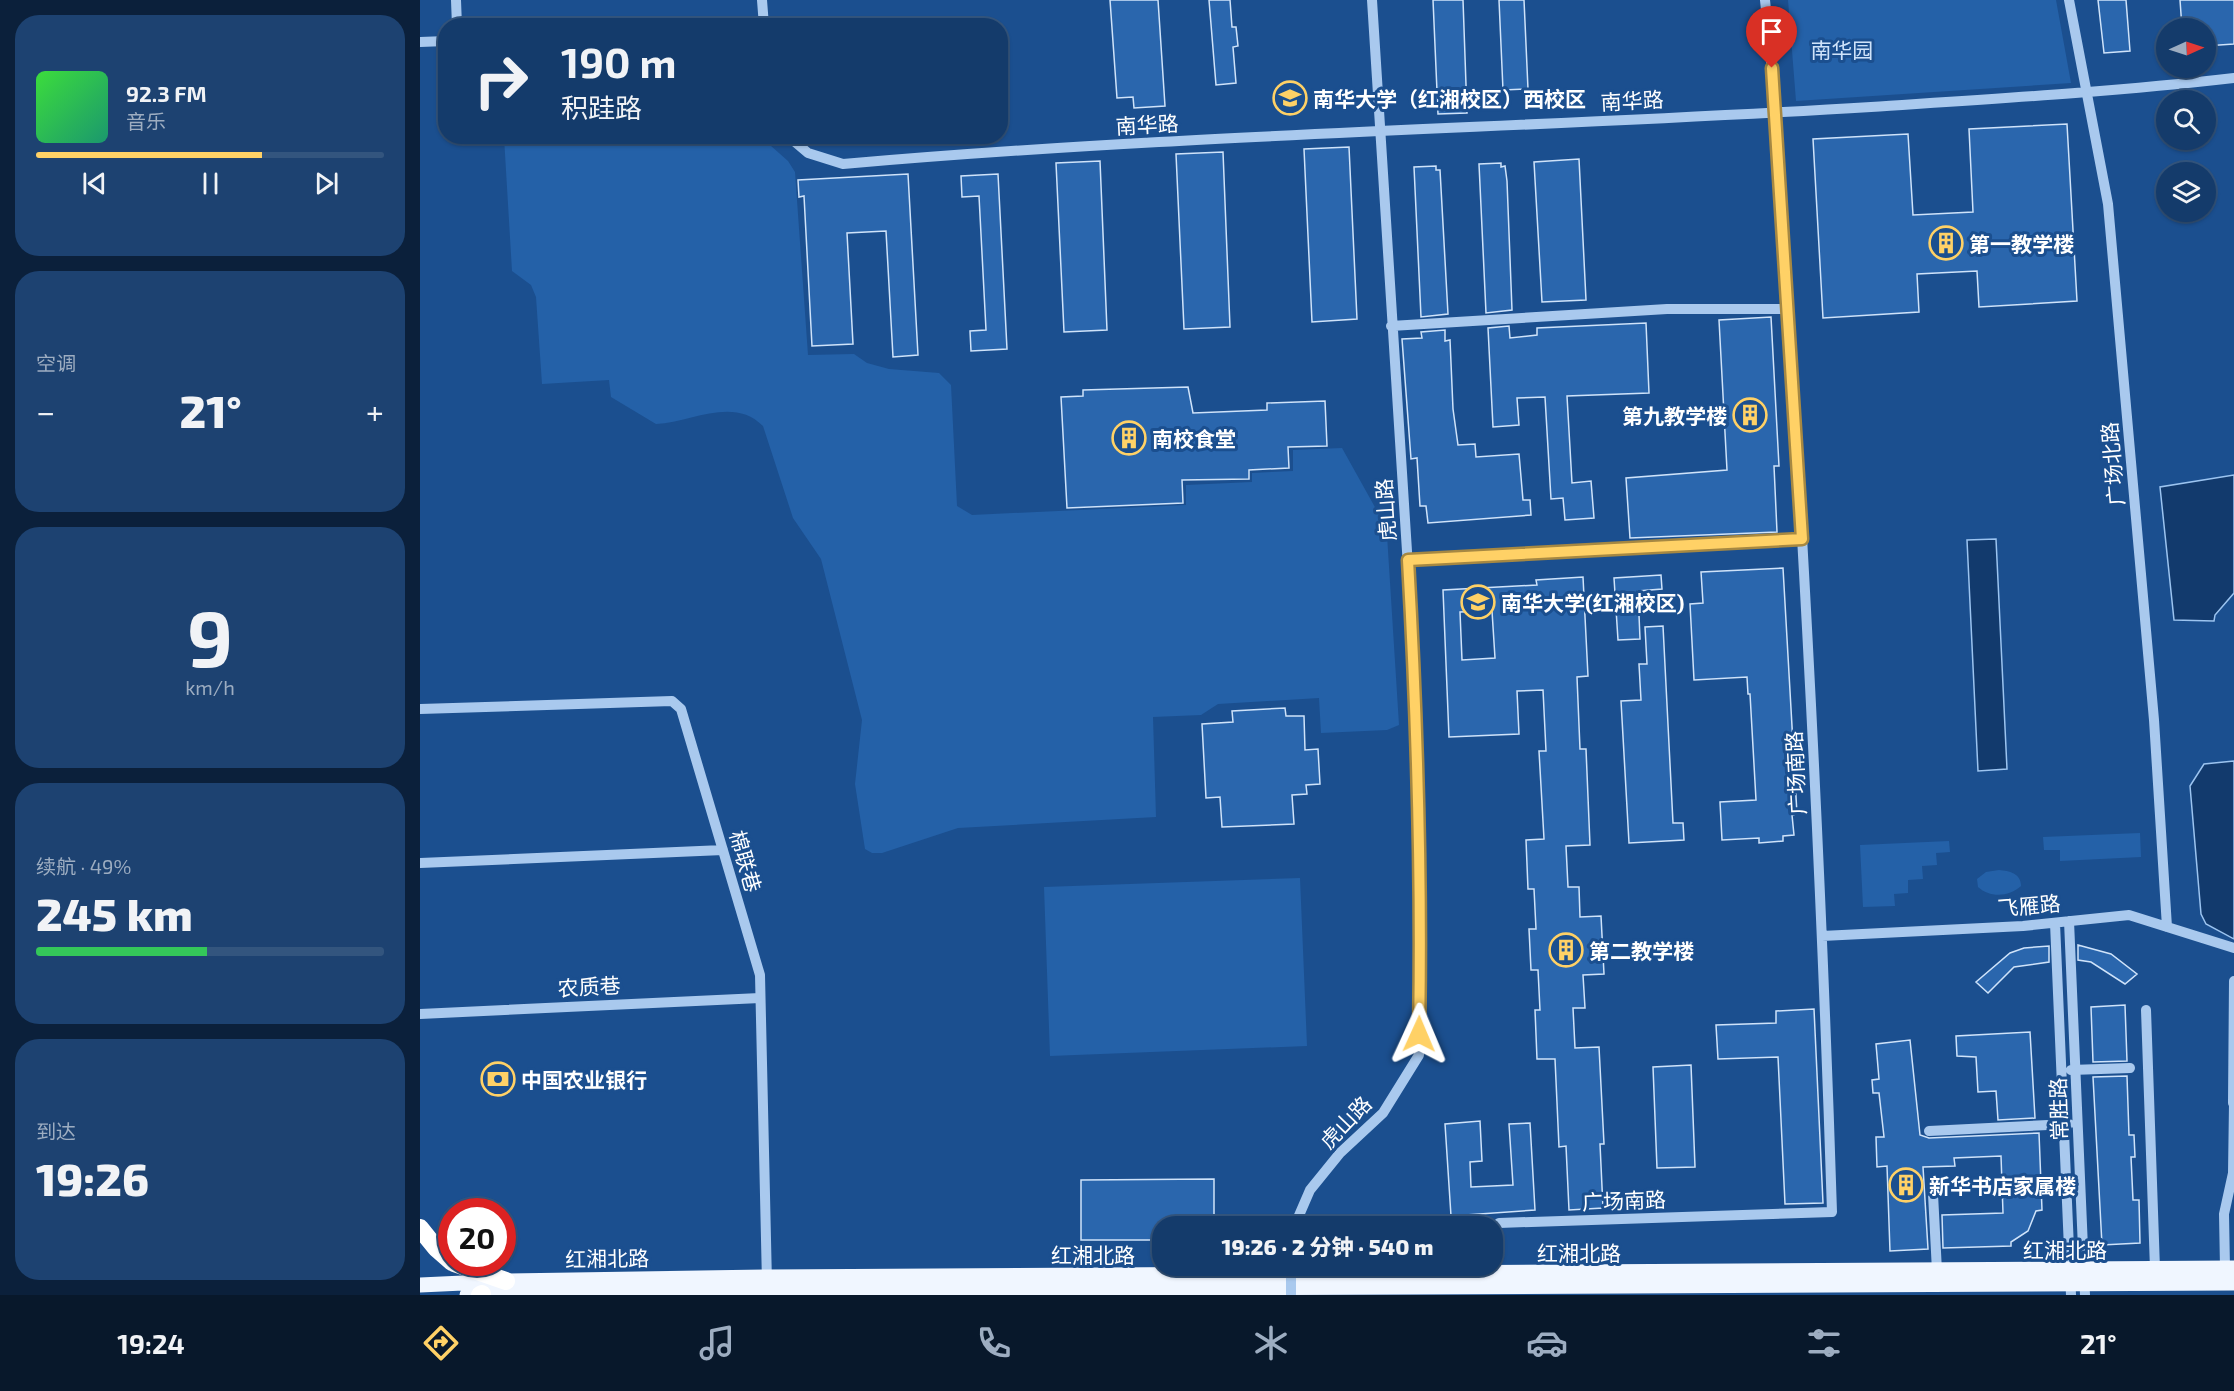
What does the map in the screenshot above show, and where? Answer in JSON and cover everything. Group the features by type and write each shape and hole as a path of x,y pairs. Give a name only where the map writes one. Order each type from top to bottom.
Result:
{"highway":[{"path":"420,1228 438,1250"},
{"path":"492,1276 506,1281"}],"main road":[{"name":"红湘北路","path":"477,1295 767,1283 1937,1271 2078,1283 2155,1269 2229,1268"},
{"name":"红湘北路","path":"420,1286 506,1281 2234,1283"}],"street":[{"path":"456,0 457,18"},
{"path":"762,0 763,18"},
{"name":"虎山路","path":"1299,1216 1310,1190 1340,1154 1383,1113 1419,1055 1421,952 1416,693 1372,0"},
{"name":"广场南路","path":"1503,1223 1832,1212 1822,936 1802,539 1777,113 1765,0"},
{"name":"广场北路","path":"2069,0 2108,204 2154,720 2167,927"},
{"path":"420,42 438,41"},
{"name":"南华路","path":"797,144 808,153 843,164 973,154 1777,113 2086,94 2234,78"},
{"path":"1391,326 1667,309 1789,309"},
{"path":"1408,560 1802,539"},
{"name":"棉联巷","path":"420,709 672,701 681,709 760,975 767,1283"},
{"path":"420,863 723,850"},
{"name":"飞雁路","path":"1822,936 2055,922 2129,915 2234,948"},
{"name":"常胜路","path":"2069,921 2078,1124 2078,1283"},
{"name":"常胜路","path":"2055,922 2064,1124 2078,1283"},
{"path":"2229,1268 2224,1214 2233,1173 2234,981"},
{"name":"农质巷","path":"420,1014 760,998"},
{"path":"2146,1010 2155,1269"},
{"path":"2062,1070 2130,1068"},
{"path":"1929,1131 2078,1124"},
{"path":"1933,1194 1937,1271"},
{"path":"1291,1276 1292,1295"}],"green space":[{"name":"南华园","path":"1788,0 2056,0 2071,83 1796,101"},
{"path":"504,144 769,144 788,161 795,172 808,355 854,354 867,363 889,369 939,373 951,385 957,506 972,515 1186,505 1186,485 1252,482 1252,473 1293,471 1293,450 1342,448 1381,518 1387,535 1399,725 1387,730 1321,733 1319,698 1218,704 1201,715 1153,717 1156,817 958,828 882,853 872,853 865,849 855,784 862,720 821,559 793,518 763,426 752,417 726,412 656,424 611,397 609,380 542,384 536,297 531,285 512,271"},
{"path":"2140,833 2141,857 2060,861 2060,850 2044,850 2043,837"},
{"path":"1949,841 1950,852 1936,853 1937,865 1922,866 1923,879 1908,880 1908,893 1894,894 1895,906 1863,907 1860,845"},
{"path":"1999,870 2017,875 2021,886 2000,895 1988,893 1978,887 1977,879 1986,872"},
{"path":"1300,878 1307,1046 1050,1056 1044,887"}],"shaded area":[{"path":"2234,475 2234,593 2215,615 2214,621 2174,620 2160,487"},
{"path":"1996,539 2007,769 1978,771 1967,540"},
{"path":"2234,761 2234,939 2206,924 2201,914 2190,786 2204,764"}],"building":[{"path":"1110,0 1158,0 1165,106 1134,108 1133,97 1117,98"},
{"path":"1209,0 1230,0 1232,27 1236,27 1238,46 1233,47 1236,83 1216,85"},
{"path":"1433,0 1463,0 1467,113 1438,114"},
{"path":"1499,0 1524,0 1528,89 1503,90"},
{"path":"2098,0 2126,0 2130,51 2104,53"},
{"path":"2180,0 2234,0 2234,44 2216,45 2216,18 2181,18"},
{"name":"第一教学楼","path":"2067,124 2077,301 1979,307 1977,271 1917,274 1919,312 1823,318 1813,139 1908,134 1913,215 1973,212 1969,129"},
{"path":"1349,147 1357,319 1312,322 1304,149"},
{"path":"1223,152 1230,327 1184,329 1176,154"},
{"path":"1579,159 1586,300 1542,302 1534,162"},
{"path":"1100,161 1107,330 1064,332 1056,163"},
{"path":"1501,163 1501,167 1505,166 1507,181 1512,310 1486,313 1479,164"},
{"path":"1436,166 1436,170 1440,170 1448,314 1421,317 1414,167"},
{"path":"908,174 918,355 893,357 886,231 847,233 853,344 812,346 804,196 799,197 798,180"},
{"path":"998,174 1007,349 971,351 970,331 986,330 979,196 962,197 961,176"},
{"name":"第九教学楼","path":"1771,317 1779,466 1774,466 1777,532 1630,538 1626,478 1727,470 1719,320"},
{"path":"1646,323 1649,393 1567,396 1572,483 1591,481 1594,518 1565,520 1563,498 1551,499 1545,397 1517,398 1519,425 1493,427 1488,328 1509,326 1510,338 1537,335 1537,328"},
{"path":"1445,330 1445,341 1450,340 1453,409 1458,445 1475,444 1476,457 1519,454 1523,500 1530,500 1531,515 1428,523 1426,506 1420,506 1417,458 1411,459 1402,339 1422,338 1421,332"},
{"name":"南校食堂","path":"1188,387 1193,413 1267,410 1267,403 1325,401 1327,446 1288,447 1289,468 1249,470 1249,479 1182,480 1183,503 1067,508 1061,397 1083,396 1083,390"},
{"path":"1783,568 1797,814 1792,815 1794,835 1783,836 1783,841 1759,843 1759,838 1722,840 1720,802 1756,800 1750,694 1748,694 1747,677 1694,680 1690,604 1703,603 1701,572"},
{"path":"1661,575 1662,589 1638,591 1640,639 1618,640 1614,578"},
{"path":"1583,577 1588,676 1577,677 1580,749 1586,749 1590,845 1566,846 1568,887 1579,887 1580,917 1601,916 1604,974 1583,975 1585,1008 1573,1008 1575,1048 1599,1047 1604,1144 1600,1144 1603,1208 1569,1210 1566,1146 1559,1147 1555,1059 1537,1059 1535,1010 1540,1010 1538,970 1531,970 1529,929 1536,929 1534,889 1528,889 1526,840 1544,839 1539,751 1546,751 1543,690 1517,691 1519,734 1449,737 1443,590 1537,585 1536,580","holes":["1492,611 1495,658 1462,660 1460,612"]},
{"path":"1663,626 1673,823 1683,823 1684,840 1629,843 1621,701 1641,700 1639,664 1647,664 1645,627"},
{"path":"1285,708 1286,716 1304,716 1305,750 1318,749 1320,784 1306,785 1307,794 1292,795 1294,824 1222,827 1220,797 1206,798 1202,724 1233,722 1232,711"},
{"path":"2078,945 2111,954 2137,974 2125,984 2091,962 2078,960"},
{"path":"2049,946 2049,962 2014,967 1988,993 1976,982 2010,953 2024,948"},
{"path":"2125,1005 2127,1061 2093,1062 2091,1007"},
{"path":"1814,1009 1823,1203 1785,1204 1778,1057 1718,1059 1716,1025 1776,1023 1776,1011"},
{"path":"2030,1032 2035,1118 1998,1120 1996,1091 1978,1092 1976,1057 1957,1056 1956,1036"},
{"path":"1910,1040 1920,1135 1929,1138 2039,1133 2042,1210 2036,1211 2028,1231 2011,1242 2011,1246 1943,1248 1942,1215 2003,1213 2001,1156 1954,1158 1955,1166 1923,1167 1928,1249 1890,1251 1887,1166 1877,1167 1876,1137 1884,1137 1879,1093 1873,1093 1872,1080 1879,1079 1876,1044"},
{"path":"1691,1065 1695,1167 1657,1168 1653,1067"},
{"path":"2127,1076 2129,1135 2134,1135 2135,1157 2131,1157 2133,1200 2139,1200 2140,1243 2102,1245 2093,1077"},
{"path":"1480,1121 1482,1161 1470,1162 1471,1187 1513,1185 1509,1124 1530,1123 1535,1210 1451,1216 1445,1124"},
{"path":"1214,1179 1214,1216 1152,1216 1152,1240 1081,1240 1081,1180"}],"place":[{"name":"南华大学（红湘校区）西校区","path":"1290,98"},
{"name":"第一教学楼","path":"1946,243"},
{"name":"第九教学楼","path":"1750,415"},
{"name":"南校食堂","path":"1129,438"},
{"name":"南华大学(红湘校区)","path":"1478,602"},
{"name":"第二教学楼","path":"1566,950"},
{"name":"中国农业银行","path":"498,1079"},
{"name":"新华书店家属楼","path":"1906,1185"}],"route":[{"path":"1419,1034 1421,952 1416,693 1408,560 1802,539 1777,113 1772,68"}]}
